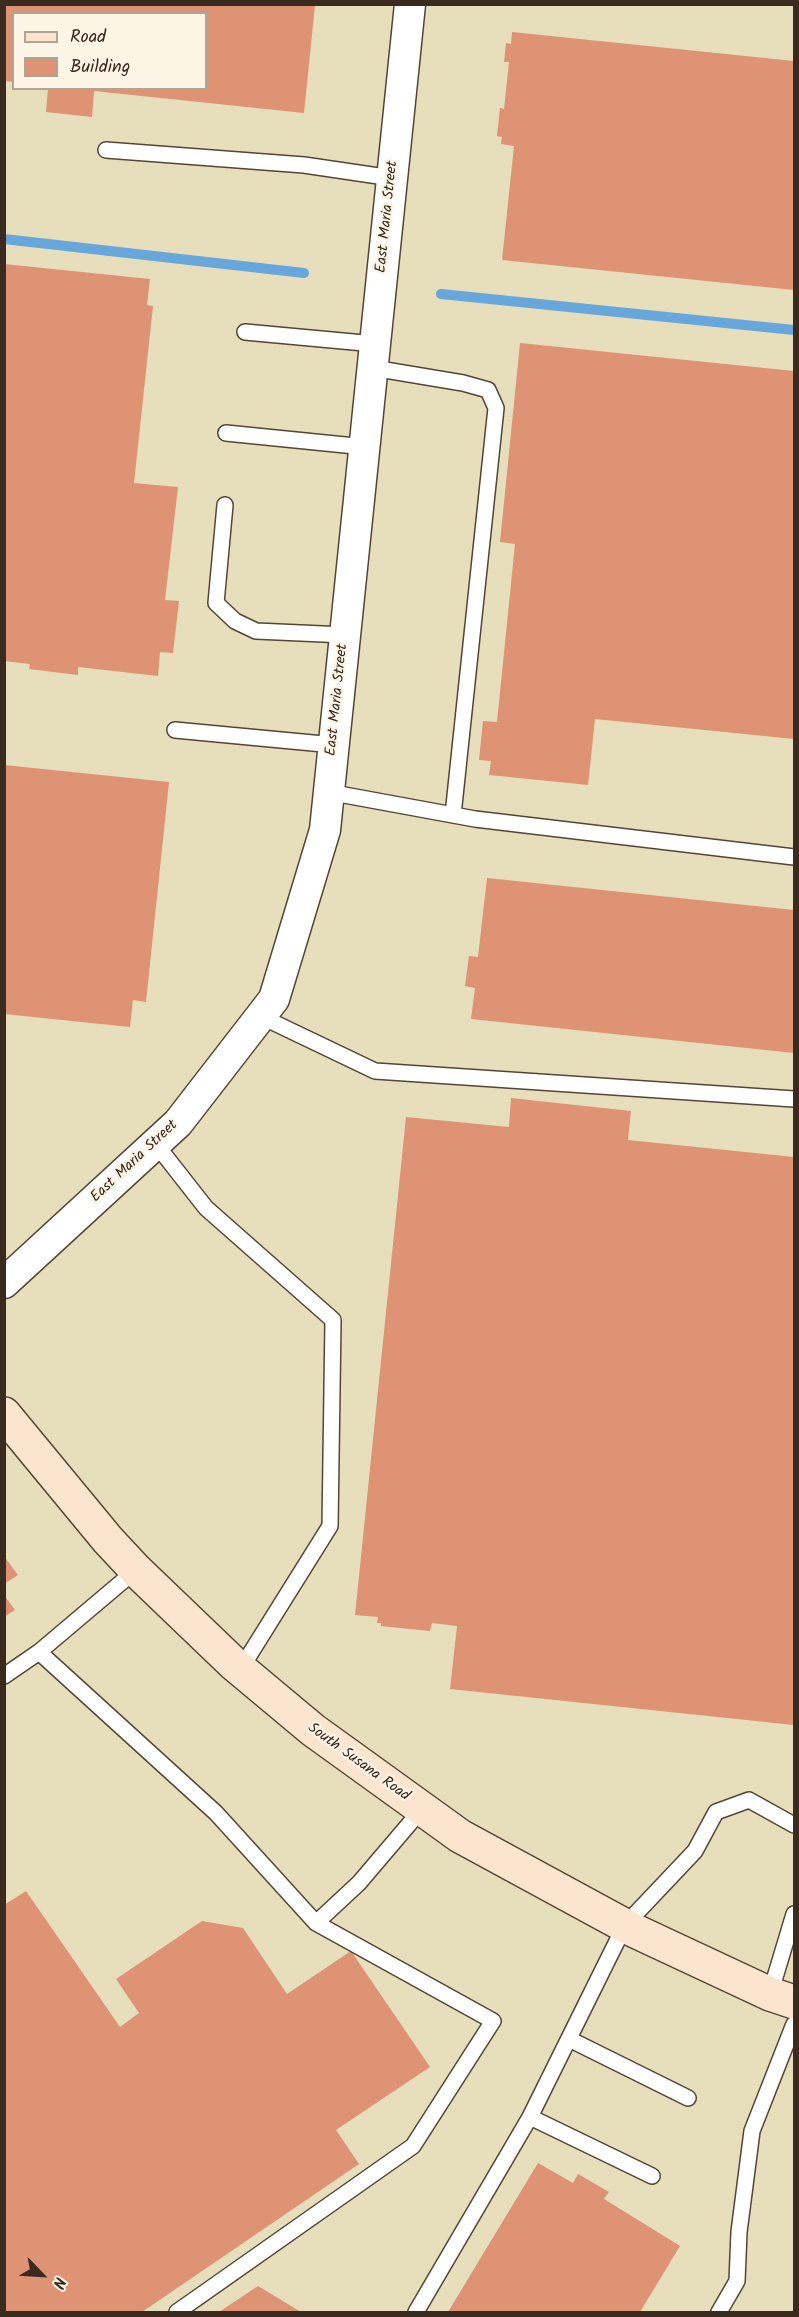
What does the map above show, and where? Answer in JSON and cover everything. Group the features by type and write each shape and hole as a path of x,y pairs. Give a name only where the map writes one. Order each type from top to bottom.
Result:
{"street":[{"name":"East Maria Street","path":"4,1283 178,1123 274,999 278,987 325,830 410,4"},
{"name":"South Susana Road","path":"4,1414 108,1540 136,1570 240,1670 313,1730 460,1836 625,1925 782,1998"}],"lane":[{"path":"106,150 304,165 392,178"},
{"path":"245,332 374,356 488,390 496,408 453,815"},
{"path":"226,433 364,447"},
{"path":"225,505 216,603 235,621 256,631 345,634"},
{"path":"175,730 334,745"},
{"path":"328,792 453,815 795,857"},
{"path":"260,1016 375,1071 795,1099"},
{"path":"155,1143 207,1208 333,1320 330,1526 240,1670"},
{"path":"4,1676 39,1652 136,1570"},
{"path":"39,1652 216,1813 316,1923 493,2020 413,2146 177,2313"},
{"path":"416,2313 530,2117 625,1925 695,1851 716,1812 749,1800 795,1825"},
{"path":"316,1923 359,1883 422,1809"},
{"path":"782,1998 795,1914"},
{"path":"719,2313 737,2281 739,2232 752,2131 795,2024"},
{"path":"569,2039 688,2098"},
{"path":"530,2117 652,2176"}],"building":[{"path":"5,5 315,5 304,113 94,91 92,117 46,112 48,90 207,90 207,12 12,12 12,82 5,81"},
{"path":"512,32 794,61 794,290 502,260 514,146 501,144 502,137 497,136 500,108 504,109 509,62 504,62 506,43 511,44"},
{"path":"4,264 150,279 147,305 153,306 134,483 178,487 165,600 179,601 173,653 160,652 158,676 78,667 78,675 29,669 30,664 4,661"},
{"path":"520,343 794,371 794,739 595,719 588,785 489,775 491,761 479,760 483,721 497,722 515,544 500,542"},
{"path":"4,765 169,782 146,1002 133,1000 130,1027 4,1014"},
{"path":"487,878 794,910 794,1053 471,1019 475,988 465,986 469,956 478,957"},
{"path":"511,1098 631,1111 628,1140 794,1157 794,1725 450,1689 457,1626 432,1623 430,1631 381,1626 381,1623 377,1623 378,1617 355,1615 406,1117 509,1127"},
{"path":"4,1556 18,1575 4,1584"},
{"path":"4,1595 15,1610 4,1617"},
{"path":"26,1891 120,2027 139,2013 116,1979 202,1921 243,1928 287,1994 351,1951 430,2067 336,2130 359,2164 142,2312 4,2312 4,1905"},
{"path":"538,2163 573,2183 578,2174 609,2192 604,2199 680,2246 640,2312 448,2312"},
{"path":"258,2286 301,2312 219,2312"}],"waterway":[{"path":"4,239 304,273"},
{"path":"441,294 794,330"}]}
